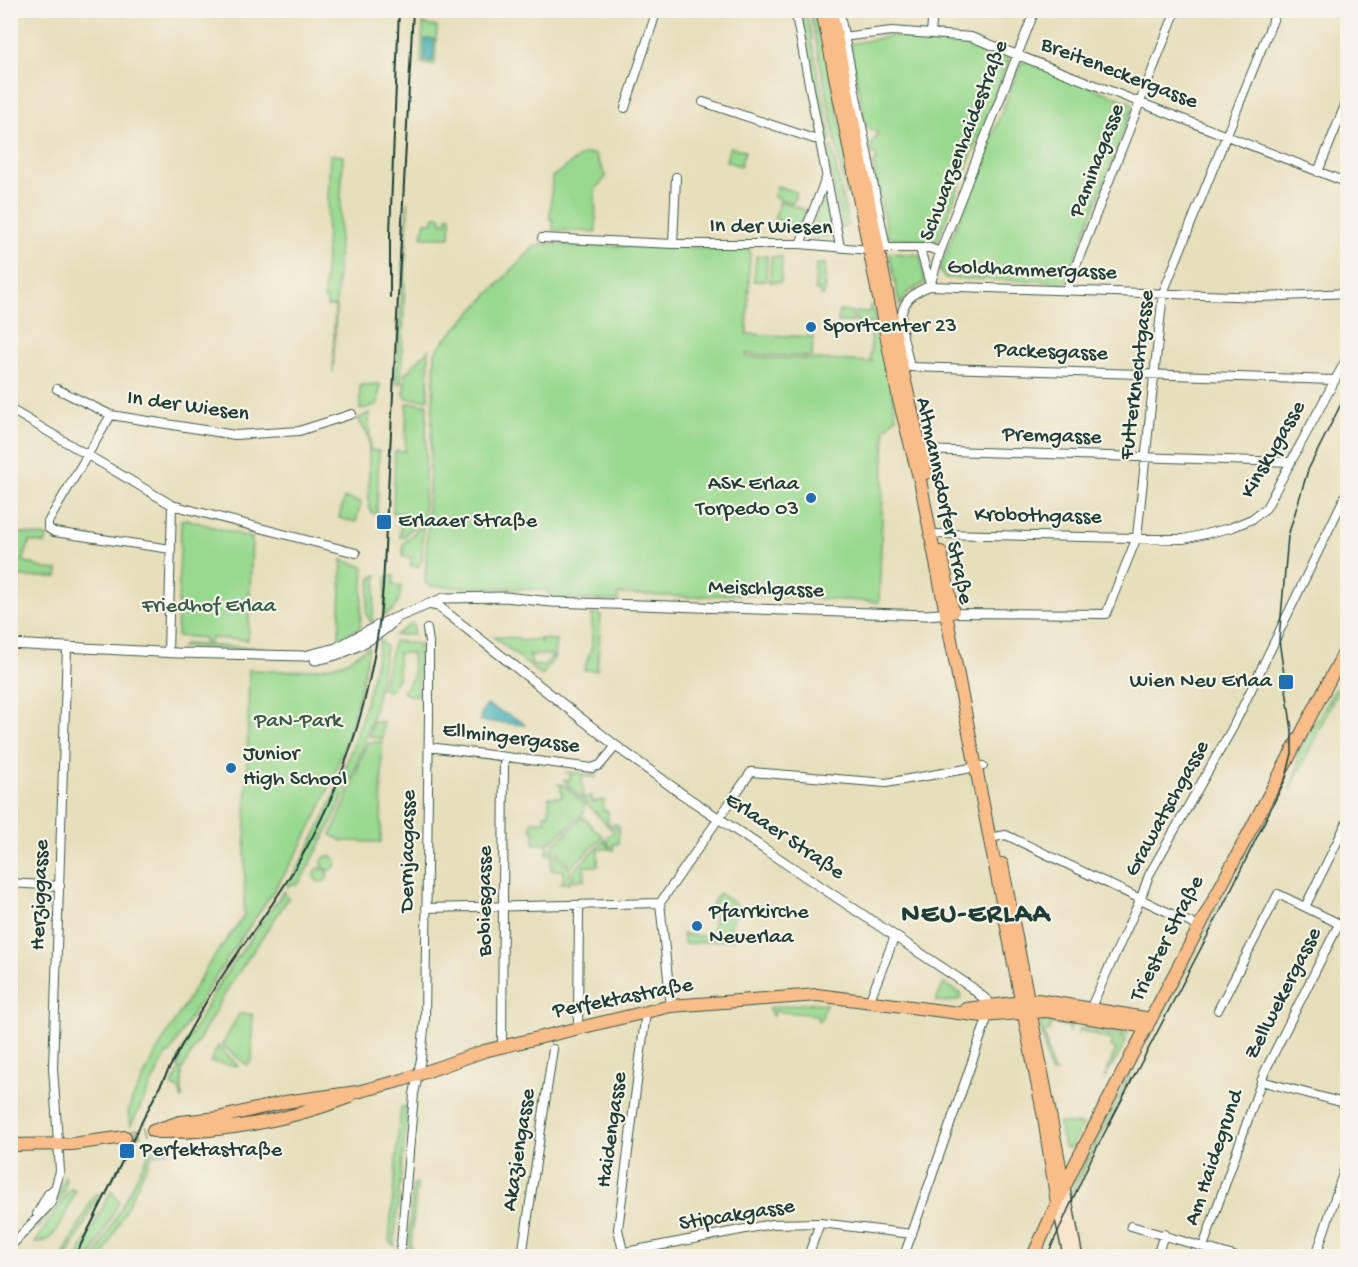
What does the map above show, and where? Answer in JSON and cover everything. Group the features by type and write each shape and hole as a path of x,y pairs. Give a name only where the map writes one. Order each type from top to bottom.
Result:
{"main road":[{"name":"Altmannsdorfer Straße","path":"822,10 878,249 921,450 938,534 949,613"},
{"name":"Altmannsdorfer Straße","path":"831,10 840,34 878,249 899,400 921,485 980,766 1025,1006 1057,1203"},
{"name":"Triester Straße","path":"1033,1257 1082,1151 1198,927 1343,666 1347,645"},
{"name":"Perfektastraße","path":"149,1132 173,1132 251,1123 331,1104 357,1092 418,1075 502,1046 670,1006 808,995 941,1010 991,1011"},
{"name":"Altmannsdorfer Straße","path":"1025,1006 1058,1148 1064,1187"},
{"path":"1025,1006 1149,1023"},
{"path":"991,1011 1025,1006 1090,1009 1149,1023"},
{"path":"10,1145 59,1144 125,1137"},
{"path":"1058,1148 1065,1153 1082,1151"},
{"path":"1064,1187 1077,1257"},
{"path":"1057,1203 1069,1257"}],"street":[{"path":"625,108 657,10"},
{"path":"795,10 840,247"},
{"name":"Altmannsdorfer Straße","path":"839,10 840,34"},
{"path":"931,34 933,10"},
{"name":"Schwarzenhaidestraße","path":"930,286 940,252 1035,10"},
{"name":"Paminagasse","path":"1066,291 1176,10"},
{"name":"Futterknechtgasse","path":"1106,614 1137,537 1163,293 1277,10"},
{"name":"Breiteneckergasse","path":"840,34 850,36 892,31 971,37 1141,101 1347,183"},
{"path":"1318,172 1347,98"},
{"path":"703,102 814,139 819,138"},
{"path":"673,244 676,177"},
{"path":"800,244 827,177"},
{"name":"In der Wiesen","path":"542,238 673,244 800,244 878,249"},
{"name":"Goldhammergasse","path":"878,249 921,252 930,249 940,252"},
{"name":"Goldhammergasse","path":"921,252 930,286"},
{"name":"Goldhammergasse","path":"904,303 916,291 930,286 1286,297 1347,293"},
{"name":"Altmannsdorfer Straße","path":"904,303 900,315 910,367"},
{"name":"Kinskygasse","path":"1137,537 1184,539 1230,528 1252,519 1266,508 1347,356"},
{"name":"Packesgasse","path":"910,367 1334,380"},
{"name":"In der Wiesen","path":"57,389 111,414 240,435 299,431 352,414"},
{"path":"10,409 172,505 356,553"},
{"path":"111,414 48,522 48,528 54,532 171,549"},
{"name":"Premgasse","path":"921,450 1290,462"},
{"name":"Grawatschgasse","path":"1090,1009 1162,850 1232,729 1347,490"},
{"path":"172,505 172,653"},
{"name":"Krobothgasse","path":"938,534 1137,537"},
{"name":"Meischlgasse","path":"10,644 172,653 310,655 336,648 383,623 395,620 426,604 450,597 469,596 564,603 949,613 1106,614"},
{"name":"Erlaaer Straße","path":"426,604 438,606 616,746 718,819 972,987 991,1011"},
{"name":"Dernjacgasse","path":"400,1257 414,1094 425,1019 429,747 427,629"},
{"name":"Herziggasse","path":"11,1248 37,1215 49,1206 60,1171 53,1081 67,648"},
{"name":"Ellmingergasse","path":"429,747 592,768 600,765 616,746"},
{"name":"Bobiesgasse","path":"502,1046 504,757"},
{"path":"670,1006 660,903 751,772 886,783 980,766"},
{"path":"1305,907 1347,820"},
{"path":"993,838 1006,835 1141,897 1198,927"},
{"path":"10,883 60,886"},
{"path":"1218,1010 1278,894 1347,928"},
{"path":"426,908 660,903"},
{"path":"578,1028 579,905"},
{"name":"Zellwekergasse","path":"1261,1081 1339,924"},
{"path":"869,1002 895,936"},
{"path":"904,1257 991,1011"},
{"name":"Haidengasse","path":"623,1255 618,1229 646,1012"},
{"name":"Akaziengasse","path":"522,1257 553,1049"},
{"path":"1261,1081 1347,1104"},
{"name":"Am Haidegrund","path":"1203,1247 1261,1081"},
{"path":"1316,1257 1347,1158"},
{"path":"1337,1193 1347,1196"},
{"path":"808,1257 820,1222"},
{"name":"Stipcakgasse","path":"604,1257 772,1224 820,1222 912,1234"},
{"path":"1131,1226 1164,1234 1234,1257"},
{"path":"1157,1257 1164,1234"}],"green space":[{"path":"800,11 806,11 812,40 806,41"},
{"path":"810,11 818,11 850,175 851,192 846,193"},
{"path":"423,24 437,27 433,66 421,63"},
{"path":"892,36 970,44 1006,55 1009,59 937,242 888,237 873,164 877,160 875,153 871,153 870,146 877,132 868,129 865,124 850,44"},
{"path":"812,43 831,141 826,142 807,44"},
{"path":"1025,62 1132,103 1133,107 1066,282 945,278 939,270 1021,63"},
{"path":"730,147 745,151 740,166 726,161"},
{"path":"832,147 848,226 842,227 826,148"},
{"path":"584,154 595,154 606,177 595,190 596,232 553,230 553,220 550,220 552,177"},
{"path":"330,155 343,156 333,373 335,306 327,306 327,299 324,299"},
{"path":"777,186 796,192 793,203 774,197"},
{"path":"824,197 832,237 810,237 809,236"},
{"path":"408,201 401,383 395,383"},
{"path":"780,201 805,210 799,227 774,219"},
{"path":"434,216 441,216 442,222 446,223 447,216 451,216 450,237 422,237 425,222 433,222"},
{"path":"543,244 750,249 747,334 813,337 812,357 746,354 746,357 874,362 870,361 872,323 856,322 855,312 870,312 870,305 873,306 884,362 888,363 896,417 885,429 879,602 736,594 691,597 618,594 618,601 552,599 546,590 430,586 425,582 435,353 534,247"},
{"path":"889,253 920,255 925,283 907,293 900,306"},
{"path":"756,256 767,256 766,281 754,281"},
{"path":"771,257 782,257 781,282 770,282"},
{"path":"816,264 825,264 824,296 821,296 820,291 815,291"},
{"path":"839,311 852,312 853,322 838,322"},
{"path":"429,349 428,400 406,398 404,394 405,374"},
{"path":"380,384 378,404 360,410 360,385"},
{"path":"407,403 427,404 424,517 403,537 400,537 401,513 393,513 395,451 405,451"},
{"path":"369,413 370,450 379,451 377,514 372,513 369,507 369,437 358,419"},
{"path":"344,498 361,502 356,522 339,518"},
{"name":"Friedhof Erlaa","path":"186,519 252,538 248,640 211,638 210,643 204,642 204,638 177,636 181,520"},
{"path":"423,524 422,559 418,567 411,566 411,557 403,557 403,544"},
{"path":"14,532 47,537 45,544 30,541 23,561 45,569 58,570 57,577 14,577"},
{"path":"342,560 364,567 360,628 339,639"},
{"path":"377,575 372,623 366,614 371,578"},
{"path":"387,576 394,576 393,585 401,585 397,604 384,616"},
{"path":"592,614 601,615 597,670 584,670 592,647"},
{"path":"411,624 414,625 413,635 395,635"},
{"path":"494,637 519,638 520,641 540,639 541,644 542,639 556,640 554,655 528,655 531,656 531,665 544,666 551,657 555,657 542,676"},
{"path":"380,640 386,647 381,678 374,709 354,770 329,828 299,883 287,886 319,827 345,768 365,706"},
{"path":"394,641 419,644 418,695 408,695 403,691 413,677 412,653 398,653 398,678 389,691 382,689"},
{"path":"185,644 266,648 266,651 182,647"},
{"name":"PaN-Park","path":"369,647 356,708 338,766 313,823 282,878 211,984 170,1054 167,1053 131,1125 128,1113 132,1100 157,1051 209,964 244,916 249,670 296,671 330,666 346,661"},
{"path":"1339,682 1341,684 1290,790 1297,768 1297,755"},
{"path":"373,721 383,722 382,739 369,736"},
{"path":"367,742 382,742 381,842 343,841 331,835"},
{"path":"565,772 596,775 596,777 582,777 583,798 592,796 592,802 604,800 603,810 608,811 608,825 617,824 612,829 611,829 564,780 570,780 570,773"},
{"path":"1281,782 1158,1023 1158,1022"},
{"path":"557,784 565,785 585,805 584,813 548,844 534,844 532,821 545,821 544,814 549,814 549,797 562,797 561,785"},
{"path":"583,817 603,837 571,867 552,846"},
{"path":"619,826 618,844 613,844 614,850 612,850 605,839"},
{"path":"604,841 610,849 598,849 598,866 584,866 585,879 573,881 573,871"},
{"path":"548,847 570,869 570,883 563,883 564,870 551,870 552,854 546,854"},
{"path":"329,856 334,858 336,863 334,868 329,870 324,868 322,863 324,858"},
{"path":"321,868 326,870 328,875 326,880 321,882 316,880 314,875 316,870"},
{"path":"284,891 288,899 230,985 182,1070 182,1100 179,1089 172,1085 180,1069 177,1067 181,1060 178,1059 218,985"},
{"path":"719,893 741,908 731,922 733,939 685,944 682,934 707,937 708,932 712,933 714,918 717,915 708,911"},
{"path":"944,983 961,994 961,999 948,1002 936,1001"},
{"path":"811,1003 826,1004 821,1020 818,1021 817,1015 775,1011 773,1016 768,1008"},
{"path":"239,1014 252,1014 252,1061 247,1065 222,1045"},
{"path":"1045,1020 1072,1026 1069,1033 1069,1027 1052,1023 1049,1031 1044,1032 1052,1071 1057,1072 1050,1073 1040,1024"},
{"path":"1085,1023 1121,1028 1129,1032 1125,1036 1083,1025"},
{"path":"1080,1028 1126,1039 1120,1054 1103,1080 1116,1050 1111,1046 1113,1041 1080,1030 1078,1035"},
{"path":"218,1046 238,1066 210,1062"},
{"path":"1136,1061 1138,1062 1072,1195 1073,1186"},
{"path":"406,1106 394,1246 389,1241 401,1107"},
{"path":"1059,1123 1084,1125 1070,1148 1064,1147"},
{"path":"172,1146 172,1150 152,1155 103,1256 96,1256 148,1155 154,1149"},
{"path":"65,1176 66,1183 61,1198 34,1231 56,1199"},
{"path":"413,1184 417,1184 410,1256 407,1256"},
{"path":"70,1189 75,1192 60,1225 49,1238 35,1243"},
{"path":"111,1191 119,1201 92,1256 78,1256"},
{"path":"100,1193 68,1256 63,1256 94,1195"}],"water":[{"path":"425,39 434,39 433,61 424,61"},
{"path":"487,705 525,725 480,721 481,713"}],"tunnel":[{"path":"125,1137 145,1133"}],"tram line":[{"path":"1047,1256 1092,1157 1223,906 1286,778 1292,753 1292,731 1279,640 1288,536 1308,470 1348,390"}],"railway":[{"path":"390,297 390,233 399,10"},
{"path":"75,1256 188,1033 215,986 277,896 307,847 340,776 364,702 379,625 383,586 413,10"}],"place":[{"name":"Sportcenter 23","path":"811,327"},
{"name":"ASK Erlaa Torpedo 03","path":"811,498"},
{"name":"Erlaaer Straße","path":"384,522"},
{"name":"Wien Neu Erlaa","path":"1286,682"},
{"name":"Junior High School","path":"231,768"},
{"name":"Pfarrkirche Neuerlaa","path":"697,926"},
{"name":"Perfektastraße","path":"127,1151"}],"district":[{"name":"NEU-ERLAA","path":"976,915"}]}
